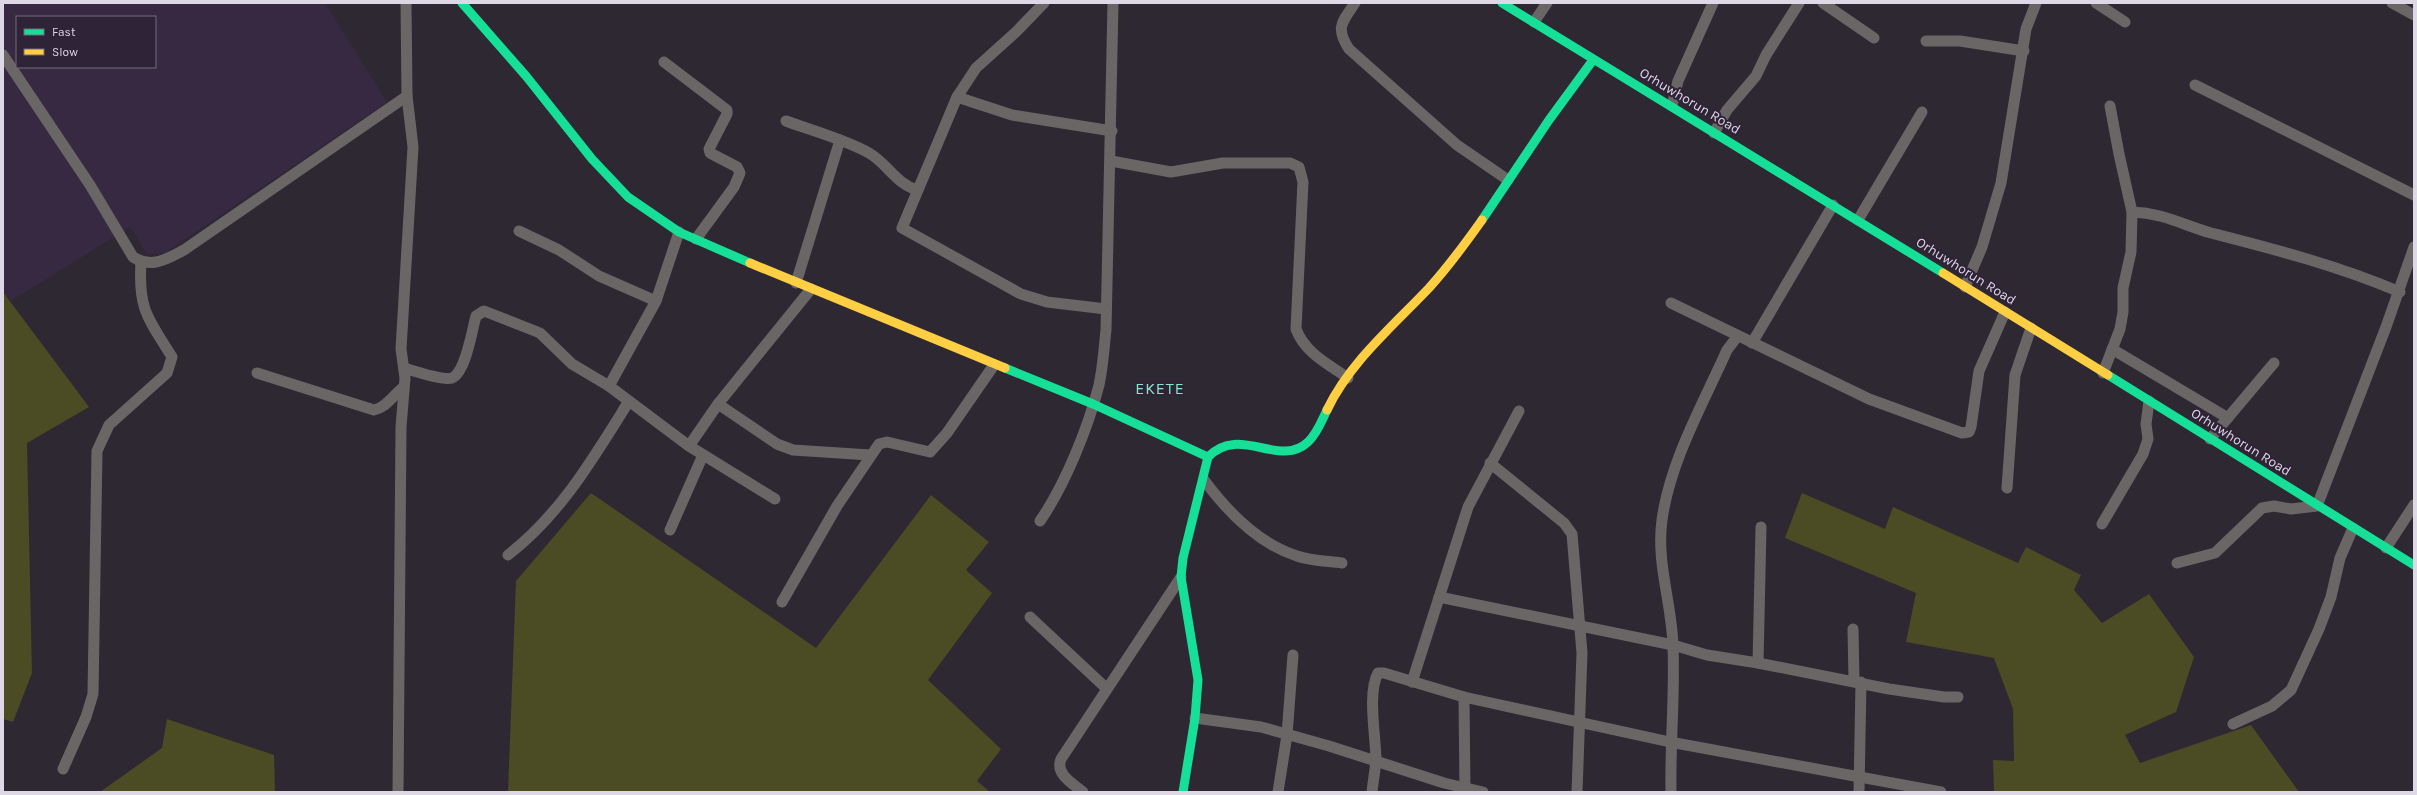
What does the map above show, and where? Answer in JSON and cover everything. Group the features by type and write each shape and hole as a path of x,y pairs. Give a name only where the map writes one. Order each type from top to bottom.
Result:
{"street":[{"path":"398,792 401,427 404,388 404,368 401,349 413,147 407,96 406,3"},
{"path":"462,3 526,76 592,159 628,197 680,232 796,283 994,365 1094,404 1208,457"},
{"path":"1044,3 1035,14 976,68 958,97 903,222 902,228 905,232 940,248 1021,294 1047,302 1106,309"},
{"path":"1040,521 1054,501 1094,404 1100,376 1106,330 1112,131 1113,3"},
{"path":"1355,3 1344,18 1340,29 1341,37 1349,49 1458,145 1508,180"},
{"name":"Orhuwhorun Road","path":"1502,3 1593,60 1672,106 1714,133 1833,204 2414,566"},
{"path":"1534,22 1547,3"},
{"path":"1672,106 1678,81 1713,3"},
{"path":"1714,133 1727,110 1756,76 1766,55 1799,3"},
{"path":"1823,3 1874,38"},
{"path":"1965,287 1982,248 2001,183 2024,51 2026,29 2036,3"},
{"path":"2096,3 2125,22"},
{"path":"2392,3 2414,15"},
{"path":"1926,41 1960,41 2024,51"},
{"path":"3,55 90,185 133,257 141,262 150,264 162,262 184,250 407,96"},
{"path":"1183,792 1195,718 1198,680 1181,577 1183,558 1204,480 1208,457 1212,450 1229,444 1295,451 1308,442 1333,398 1348,378 1376,343 1426,292 1475,232 1508,180 1593,60"},
{"path":"664,62 727,110 727,114 709,149 710,153 737,167 740,173 734,187 696,238"},
{"path":"2195,85 2414,195"},
{"path":"958,97 1012,115 1112,131"},
{"path":"2103,373 2120,329 2123,312 2123,288 2131,252 2132,212 2110,106"},
{"path":"1858,220 1922,112"},
{"path":"786,121 840,140 869,153 881,161 898,181 917,190"},
{"path":"796,283 840,140"},
{"path":"1111,161 1170,172 1223,163 1290,163 1299,167 1303,182 1296,329 1301,342 1311,352 1348,378"},
{"path":"1752,344 1833,204"},
{"path":"2132,212 2160,214 2209,232 2304,256 2400,292"},
{"path":"519,231 559,250 599,276 656,301"},
{"path":"609,386 656,301 680,232"},
{"path":"2177,563 2214,554 2262,508 2274,506 2291,509 2317,506 2400,292 2414,248"},
{"path":"63,769 86,717 93,694 97,451 109,425 168,372 172,364 172,357 143,310 139,289 141,262"},
{"path":"689,446 718,404 811,289"},
{"path":"1671,303 1737,337 1869,399 1962,433 1969,432 1971,427 1979,371 2005,312"},
{"path":"404,368 440,378 451,378 457,374 468,349 476,316 484,311 540,333 572,364 609,386 689,446 775,498"},
{"path":"2007,488 2015,375 2032,328"},
{"path":"1671,792 1670,742 1673,645 1660,554 1662,520 1668,491 1685,443 1727,350 1737,337"},
{"path":"2112,349 2228,418"},
{"path":"2210,439 2274,363"},
{"path":"782,602 836,506 870,455 882,442 930,452 947,433 994,365"},
{"path":"257,373 374,410 382,408 394,394 404,388"},
{"path":"508,555 530,538 558,507 583,474 629,401"},
{"path":"2102,524 2143,454 2148,439 2146,424 2149,401"},
{"path":"718,404 777,444 793,450 870,455"},
{"path":"1412,682 1468,507 1490,462 1519,411"},
{"path":"670,530 703,455"},
{"path":"1490,462 1570,530 1572,534 1582,653 1577,792"},
{"path":"1204,480 1237,519 1277,547 1297,556 1342,564"},
{"path":"2386,548 2414,505"},
{"path":"1758,663 1761,527"},
{"path":"2233,724 2272,706 2291,690 2319,629 2331,597 2340,558 2353,528"},
{"path":"1083,792 1061,773 1059,764 1106,688 1181,577"},
{"path":"1439,597 1673,645 1696,653 1857,681 1889,689 1944,697 1958,697"},
{"path":"1030,617 1106,688"},
{"path":"1853,629 1857,681 1859,792"},
{"path":"1278,792 1287,735 1293,655"},
{"path":"1372,792 1376,762 1374,700 1375,678 1378,673 1384,673 1464,697 1670,742 1941,792"},
{"path":"1464,697 1465,790"},
{"path":"1195,718 1261,727 1465,790 1483,792"}],"shaded area":[{"path":"3,3 325,3 387,102 165,253 147,254 130,227 11,301 3,292"},
{"path":"3,292 89,407 27,443 32,673 13,722 3,719"},
{"path":"591,493 816,648 931,495 989,542 966,570 992,593 928,680 1001,749 977,781 990,792 508,792 516,581"},
{"path":"1802,493 1885,529 1893,507 2018,563 2026,547 2081,575 2074,590 2102,623 2149,594 2194,657 2176,712 2125,735 2140,763 2251,725 2299,792 1994,792 1993,760 2014,761 2013,709 1994,658 1906,642 1916,593 1785,538"},
{"path":"167,719 274,755 275,792 100,792 162,748"}],"traffic: fast":[{"path":"462,3 526,76 592,159 628,197 679,232 750,263"},
{"path":"1502,3 1943,273"},
{"path":"1482,220 1549,120 1593,60"},
{"path":"1005,368 1093,404 1208,457"},
{"path":"2108,375 2414,565"},
{"path":"1183,792 1195,718 1198,680 1181,577 1183,558 1208,457 1220,448 1233,445 1246,445 1285,451 1297,449 1311,439 1319,427 1327,410"}],"traffic: slow":[{"path":"1327,410 1348,376 1360,360 1436,280 1482,220"},
{"path":"750,263 1005,368"},
{"path":"1943,273 2108,375"}],"district":[{"name":"EKETE","path":"1160,388"}]}
